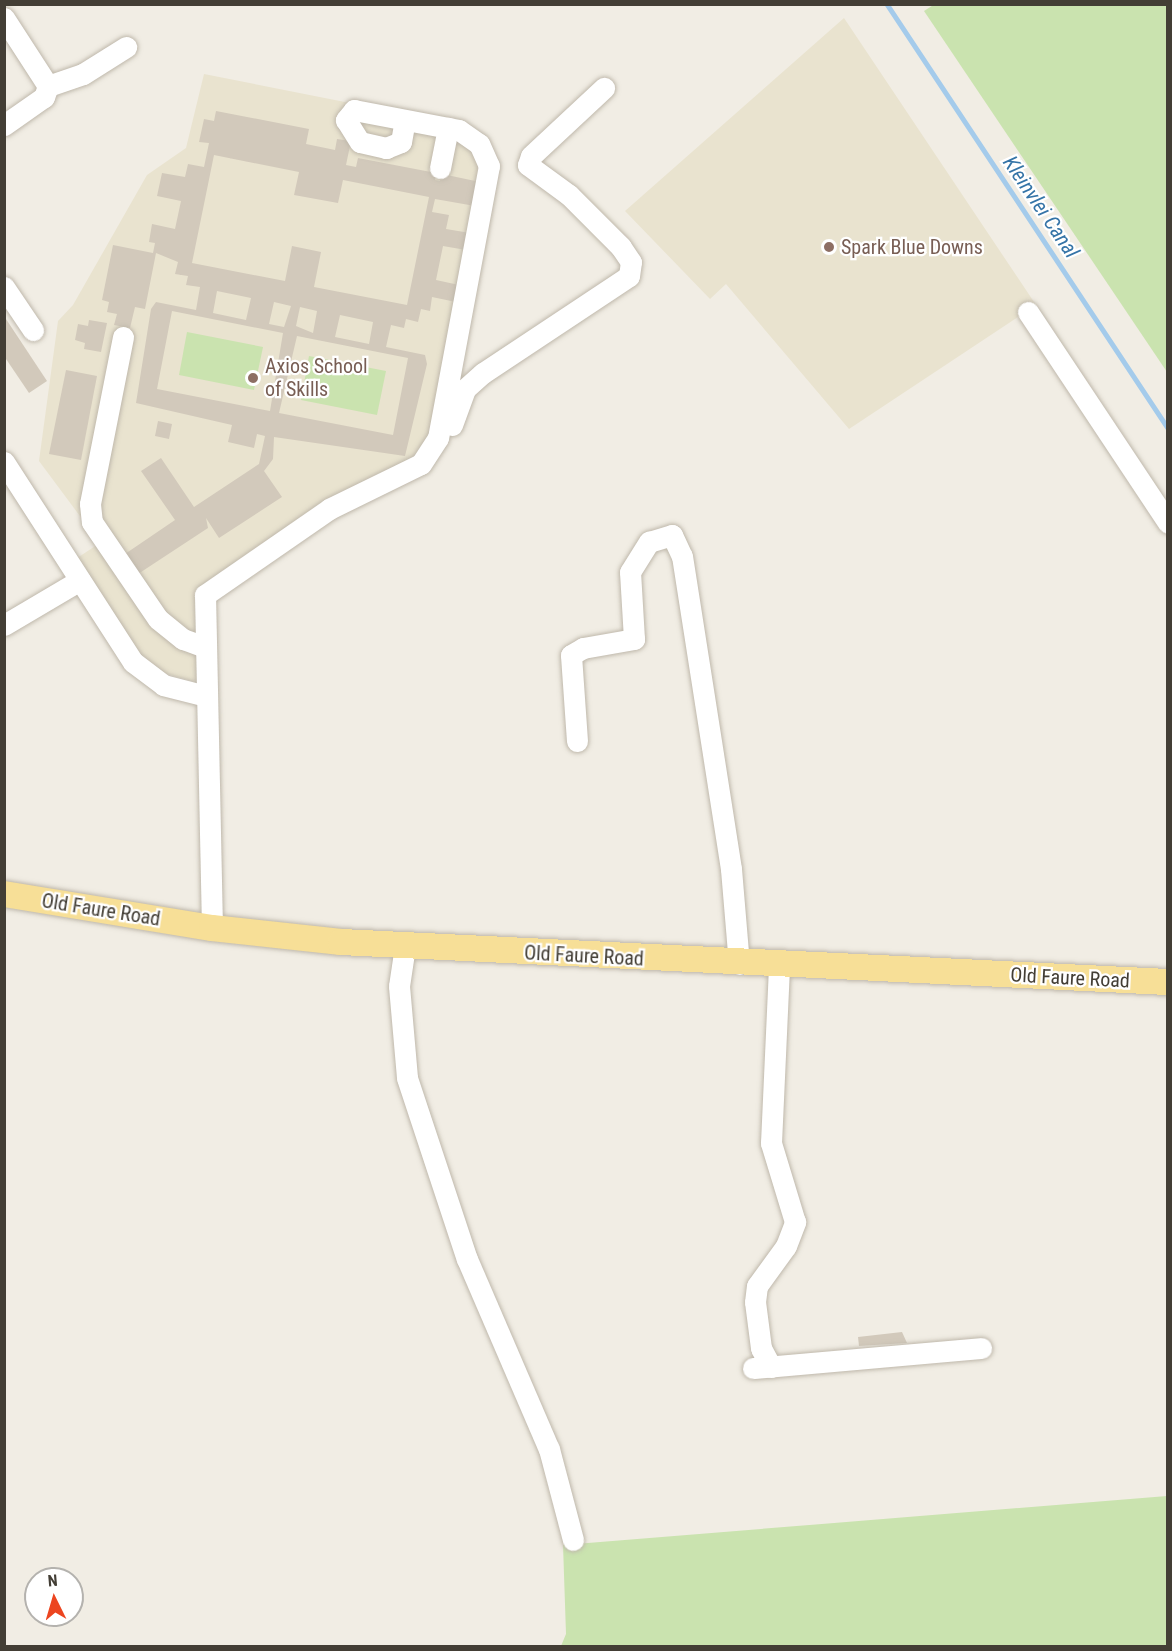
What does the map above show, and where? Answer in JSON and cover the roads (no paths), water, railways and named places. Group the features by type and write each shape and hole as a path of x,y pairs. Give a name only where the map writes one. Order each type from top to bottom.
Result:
{"main road":[{"name":"Old Faure Road","path":"4,894 212,928 405,946 740,964 1167,982"}],"street":[{"path":"4,18 48,86"},
{"path":"48,86 83,74 126,47"},
{"path":"4,125 44,97 48,86"},
{"path":"206,696 216,669 216,608 229,590 322,528 429,473 444,456 465,389 629,276 631,262 621,247 569,195 528,165 531,156 604,88"},
{"path":"212,928 204,601 211,588 329,509 415,468 435,446 490,174 479,144 448,128 405,120"},
{"path":"440,168 448,128"},
{"path":"4,286 33,330"},
{"path":"1028,312 1167,524"},
{"path":"123,337 90,504 92,522 158,619 183,639 205,647"},
{"path":"4,462 80,580 112,635 148,677 206,696"},
{"path":"578,741 571,655 583,648 634,639 630,572 649,542 665,533 672,535 682,556 731,869 740,964"},
{"path":"4,625 80,580"},
{"path":"405,946 399,986 407,1078 467,1259 549,1449 573,1540"},
{"path":"779,965 771,1143 795,1222 786,1246 758,1286 755,1302 762,1367 981,1348"}],"waterway":[{"name":"Kleinvlei Canal","path":"887,4 1168,428"}],"place":[{"name":"Spark Blue Downs","path":"829,247"},
{"name":"Axios School of Skills","path":"253,378"}]}
